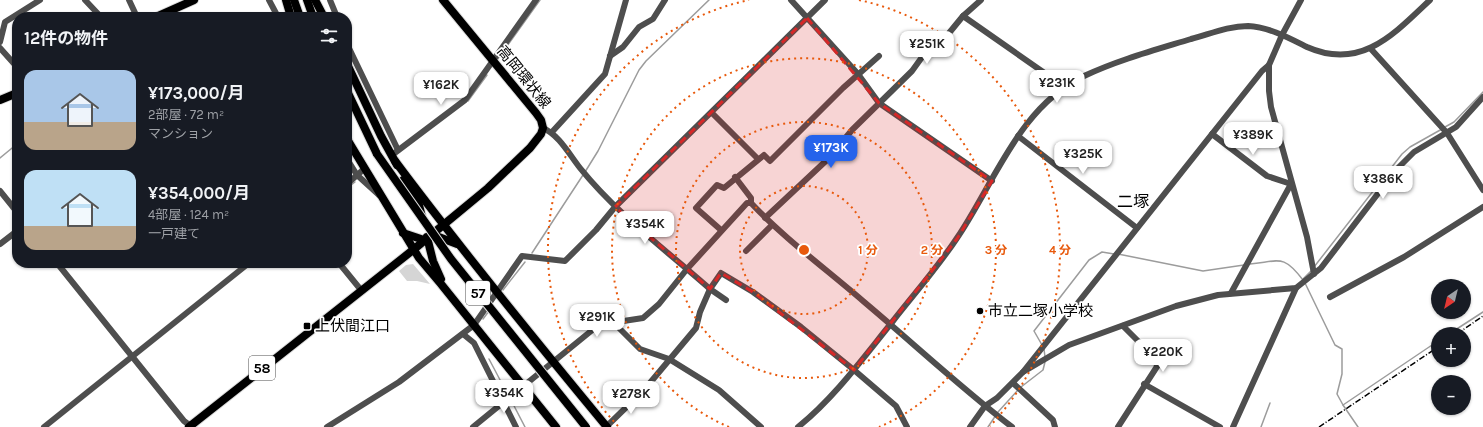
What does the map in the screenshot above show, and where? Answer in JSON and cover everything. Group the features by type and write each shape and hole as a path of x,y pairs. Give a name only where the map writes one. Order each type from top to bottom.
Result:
{"main road":[{"path":"167,12 194,0"},
{"path":"286,0 290,12"},
{"path":"294,0 298,12"},
{"path":"307,0 311,12"},
{"path":"316,0 322,12"},
{"name":"高岡環状線","path":"413,250 442,224 488,188 520,158 541,134 543,128 541,120 536,113 443,0"},
{"path":"352,75 381,136 442,224"},
{"path":"0,100 12,95"},
{"name":"57","path":"352,102 377,154"},
{"name":"57","path":"352,112 377,154 451,259 586,427"},
{"path":"352,148 413,250"},
{"path":"395,155 400,176 419,205 433,261 444,288"},
{"name":"57","path":"442,224 552,362 607,427"},
{"path":"403,233 428,237 461,246"},
{"name":"57","path":"413,250 556,427"},
{"name":"58","path":"191,426 360,290 413,250"}],"street":[{"path":"21,12 40,0"},
{"path":"85,0 96,12"},
{"path":"129,0 135,12"},
{"path":"269,0 275,12"},
{"path":"330,0 335,12"},
{"path":"352,56 395,155 465,100 536,0"},
{"path":"552,132 605,74 626,0"},
{"path":"610,56 623,47 639,27 653,19 665,0"},
{"path":"791,0 858,74 879,103 992,181"},
{"path":"327,427 399,382 474,325 522,256 565,261 596,230 615,208 825,0"},
{"path":"765,218 829,158 852,130 912,71 925,52 945,38 963,16 981,0"},
{"path":"970,427 984,406 997,398 1023,372 1212,134 1269,65 1282,35 1302,0"},
{"path":"798,427 823,404 854,370 957,239 1018,136 1036,111 1061,89 1110,65 1224,29 1250,26 1262,28 1282,35 1316,51 1334,54 1351,54 1371,49 1395,33 1430,0"},
{"path":"963,16 1056,81 1061,89"},
{"path":"0,42 5,22 12,18"},
{"path":"0,48 12,61"},
{"path":"1371,49 1447,133 1483,190"},
{"path":"721,230 696,208 717,184 724,188 735,177 764,155 770,161 858,74 879,56"},
{"path":"1269,65 1268,91 1271,107 1306,237 1314,274"},
{"path":"1233,427 1296,288 1314,274 1396,170 1414,152 1456,127 1483,97"},
{"path":"712,113 758,159"},
{"path":"543,128 552,132 590,180 615,208 710,289 726,300"},
{"path":"1212,134 1267,176 1291,184"},
{"path":"1018,136 1137,228"},
{"path":"352,167 357,175 381,197"},
{"path":"352,180 364,169"},
{"path":"735,177 750,198 751,203 772,225 890,324 984,406 1012,427"},
{"path":"1232,293 1291,184"},
{"path":"0,191 12,206"},
{"path":"473,427 596,327 613,322 643,318 659,304 687,268 721,230 747,203 751,203"},
{"path":"1330,297 1404,257 1483,207"},
{"path":"746,251 772,225"},
{"path":"0,244 12,235"},
{"path":"62,268 184,421 191,426"},
{"path":"44,427 243,268"},
{"path":"343,268 360,290"},
{"path":"607,427 644,390 696,328 700,312 710,289 721,273 753,292 789,318 854,370 896,406 907,427"},
{"path":"1023,372 1069,345 1208,297 1232,293 1296,288"},
{"path":"613,322 640,349 669,359 719,390 761,427"},
{"path":"1118,427 1144,384 1158,365 1148,357 1145,348 1123,326"},
{"path":"463,334 474,343 516,427"},
{"path":"1013,383 1053,420 1055,427"},
{"path":"1144,384 1220,427"}],"highlighted area":[{"path":"807,18 879,103 992,181 957,239 854,370 753,292 721,273 710,289 615,207"}],"shaded area":[{"path":"413,264 430,284 417,281 407,281 399,271 406,265"}],"waterway":[{"path":"497,60 540,0"},
{"path":"585,172 598,151 639,70 646,61 709,0"},
{"path":"468,101 487,75"},
{"path":"1445,127 1454,122 1483,92"},
{"path":"1314,267 1402,154 1410,147 1442,129"},
{"path":"0,158 12,148"},
{"path":"532,253 583,175"},
{"path":"1042,345 1034,331 1089,260 1102,252 1114,254"},
{"path":"1118,254 1203,271 1244,265"},
{"path":"1250,264 1280,261 1290,266 1303,280"},
{"path":"503,290 525,262"},
{"path":"1303,279 1312,270"},
{"path":"1305,283 1335,345 1342,349 1342,374 1337,394 1343,405 1431,346"},
{"path":"483,319 489,311"},
{"path":"1460,327 1483,312"},
{"path":"1044,349 1045,357"},
{"path":"489,359 508,395"},
{"path":"1021,387 1043,370 1045,362"},
{"path":"998,412 1018,390"},
{"path":"511,400 525,427"},
{"path":"1261,427 1270,403"},
{"path":"1343,405 1358,427"},
{"path":"988,427 996,415"}],"railway":[{"path":"1467,327 1483,316"},
{"path":"1319,427 1431,352"}],"place":[{"name":"市立二塚小学校","path":"980,311"},
{"name":"上伏間江口","path":"307,326"}],"district":[{"name":"二塚","path":"1133,201"}]}
